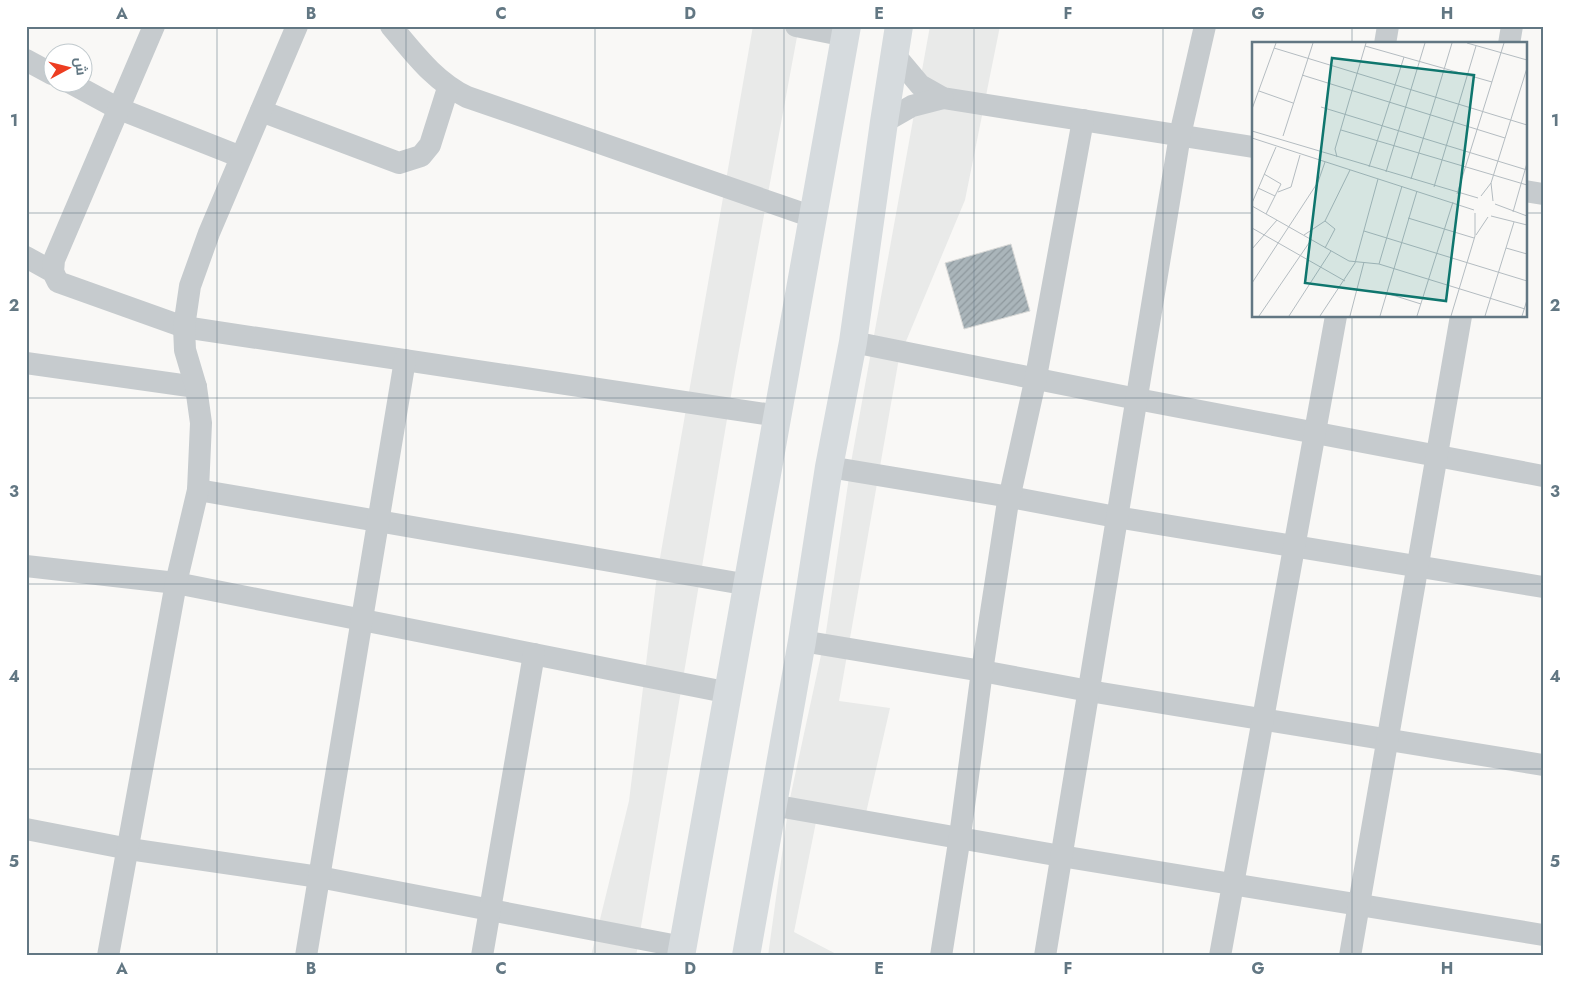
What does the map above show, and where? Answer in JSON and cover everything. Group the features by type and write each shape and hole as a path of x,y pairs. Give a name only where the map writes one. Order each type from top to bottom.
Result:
{"main road":[{"path":"746,956 802,641 829,467 853,342 899,26"},
{"path":"682,951 730,693 846,31"}],"street":[{"path":"154,26 117,108 54,260 53,272 58,282 184,327 779,416"},
{"path":"108,956 176,583 198,490 201,423 196,387 185,350 184,327 190,286 209,233 297,26"},
{"path":"391,26 431,72 448,88 467,97 813,217"},
{"path":"796,26 846,31"},
{"path":"1044,956 1180,135 1205,26"},
{"path":"1385,42 1388,26"},
{"path":"1509,42 1512,26"},
{"path":"894,54 920,85 943,98 1252,147"},
{"path":"26,60 42,69"},
{"path":"261,110 399,163 421,156 430,145 448,88"},
{"path":"87,92 117,108 241,158"},
{"path":"884,122 912,106 943,98"},
{"path":"941,956 960,836 982,671 1010,497 1036,377 1083,120"},
{"path":"1526,191 1543,194"},
{"path":"26,257 53,272"},
{"path":"1220,956 1336,318"},
{"path":"1350,956 1462,318"},
{"path":"853,342 1036,377 1137,399 1543,476"},
{"path":"306,956 405,360"},
{"path":"26,363 196,387"},
{"path":"829,467 1010,497 1116,517 1543,587"},
{"path":"198,490 748,585"},
{"path":"26,566 176,583 730,693"},
{"path":"802,641 1089,691 1264,718 1543,766"},
{"path":"482,956 534,654"},
{"path":"772,804 960,836 1061,856 1233,882 1543,935"},
{"path":"26,829 129,849 319,877 490,910 682,951"}],"shaded area":[{"path":"753,26 799,26 735,372 636,956 591,956 629,801 657,575"},
{"path":"930,26 1000,26 965,200 899,358 839,701 890,708 866,813 819,807 794,932 840,956 768,956 789,803 826,632 852,457"}],"building":[{"path":"1011,244 1030,311 964,329 945,263"}]}
